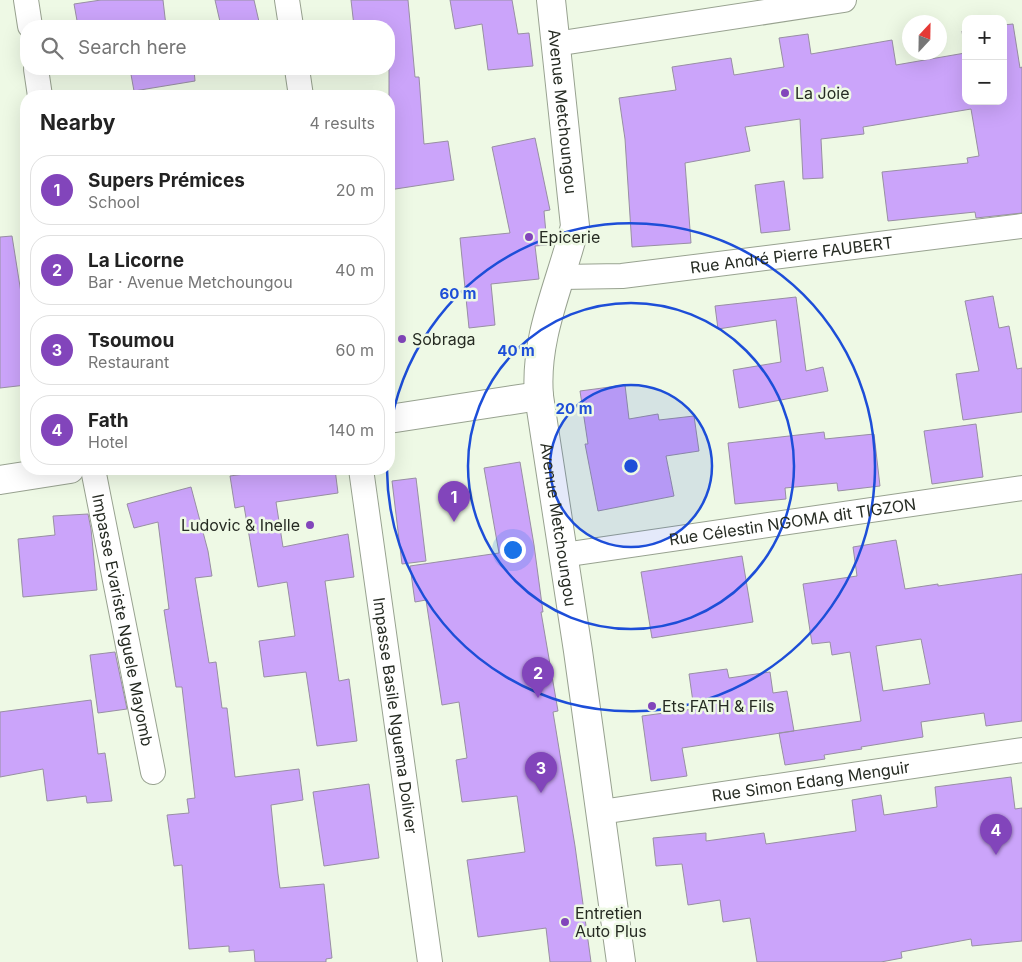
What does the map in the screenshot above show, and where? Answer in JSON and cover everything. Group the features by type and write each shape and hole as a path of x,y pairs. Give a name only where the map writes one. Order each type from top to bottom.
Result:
{"main road":[{"name":"Avenue Metchoungou","path":"551,0 574,226 542,338 537,376 622,962"},
{"path":"395,419 539,396"},
{"path":"0,480 32,475"}],"street":[{"path":"26,0 29,20"},
{"path":"287,0 290,20"},
{"path":"556,44 844,0"},
{"path":"37,75 39,90"},
{"path":"298,75 300,90"},
{"name":"Rue André Pierre FAUBERT","path":"561,276 622,276 1022,226"},
{"name":"Impasse Evariste Nguele Mayomb","path":"94,475 153,772"},
{"name":"Impasse Basile Nguema Doliver","path":"362,475 430,962"},
{"name":"Rue Célestin NGOMA dit TIGZON","path":"563,555 1022,488"},
{"name":"Rue Simon Edang Menguir","path":"601,812 1022,750"}],"building":[{"path":"101,0 163,0 165,20 77,20 74,4"},
{"path":"215,0 254,0 259,20 220,20"},
{"path":"351,0 408,0 415,77 419,77 424,144 448,141 454,180 395,189 395,90 389,90 389,75 395,75 395,20 353,20"},
{"path":"450,0 512,0 518,34 529,33 533,66 488,70 482,24 455,29"},
{"path":"1013,24 1020,68 1022,67 1022,213 976,218 975,212 888,221 882,172 968,163 967,158 979,156 971,109 863,127 864,134 821,139 823,178 803,179 800,119 745,127 750,151 685,163 691,243 632,247 625,139 619,98 676,90 672,67 731,58 734,75 784,67 779,38 808,34 811,54 892,40 896,65 925,60 947,60 947,56 962,54 962,105 1007,105 1007,25"},
{"path":"131,75 194,75 195,81 134,90"},
{"path":"535,138 550,210 544,211 547,245 535,246 539,279 491,284 495,325 469,328 460,238 510,233 492,147"},
{"path":"784,181 790,230 761,233 755,185"},
{"path":"12,236 20,286 20,386 0,388 0,237"},
{"path":"993,296 999,328 1009,326 1017,369 1022,368 1022,412 963,420 956,374 979,371 965,301"},
{"path":"796,297 806,371 823,367 828,391 739,408 733,370 781,362 776,320 718,329 715,306"},
{"path":"625,385 629,419 658,414 659,420 694,416 699,451 666,456 674,496 598,511 585,444 588,444 580,391"},
{"path":"976,424 983,477 932,484 924,431"},
{"path":"824,432 825,439 874,434 880,486 838,491 837,483 785,488 786,499 735,504 728,443"},
{"path":"520,462 534,545 543,612 541,612 558,711 553,712 575,846 591,962 550,962 546,928 478,937 467,860 525,852 517,796 462,802 456,760 467,758 459,702 442,705 426,600 415,602 410,566 499,553 484,468"},
{"path":"336,475 338,493 276,502 283,547 348,534 354,577 325,581 339,681 349,679 357,741 317,746 306,672 264,677 259,641 295,636 287,582 258,587 244,506 235,508 230,476"},
{"path":"416,478 426,561 402,564 392,481"},
{"path":"191,487 208,551 212,576 195,578 209,663 216,662 222,708 227,708 235,777 299,769 303,800 271,805 278,874 280,888 324,884 332,958 326,959 326,962 255,962 254,950 229,952 229,946 189,949 182,865 174,866 167,815 189,813 187,799 195,798 182,687 176,687 164,610 169,609 158,522 134,528 127,504"},
{"path":"88,514 97,590 23,597 18,539 55,535 53,516"},
{"path":"896,540 905,589 1022,574 1022,721 986,726 984,713 921,722 923,737 861,747 862,749 824,755 825,759 785,765 779,733 861,721 850,652 832,655 830,642 812,644 803,584 857,576 853,547","holes":["921,639 930,684 883,691 876,646"]},
{"path":"742,556 753,622 652,638 641,572"},
{"path":"115,652 127,709 98,713 90,655"},
{"path":"727,669 729,678 770,672 773,693 787,691 794,731 682,748 687,776 651,781 642,716 694,709 689,674"},
{"path":"91,700 98,754 105,753 112,801 87,803 86,796 47,801 43,769 0,777 0,712"},
{"path":"1011,777 1015,809 1022,808 1022,941 972,946 971,939 901,952 902,958 881,962 757,962 750,918 723,922 720,900 688,905 682,864 656,866 653,838 706,833 706,841 764,833 766,844 856,831 852,800 881,795 884,815 937,807 935,787"},
{"path":"369,784 379,858 324,866 313,792"}],"place":[{"name":"La Joie","path":"785,93"},
{"name":"Epicerie","path":"529,237"},
{"name":"Sobraga","path":"402,339"},
{"name":"Supers Prémices","path":"454,522"},
{"name":"Ludovic & Inelle","path":"310,525"},
{"name":"La Licorne","path":"538,698"},
{"name":"Ets FATH & Fils","path":"652,706"},
{"name":"Tsoumou","path":"541,793"},
{"name":"Fath","path":"996,855"},
{"name":"Entretien Auto Plus","path":"565,922"}]}
